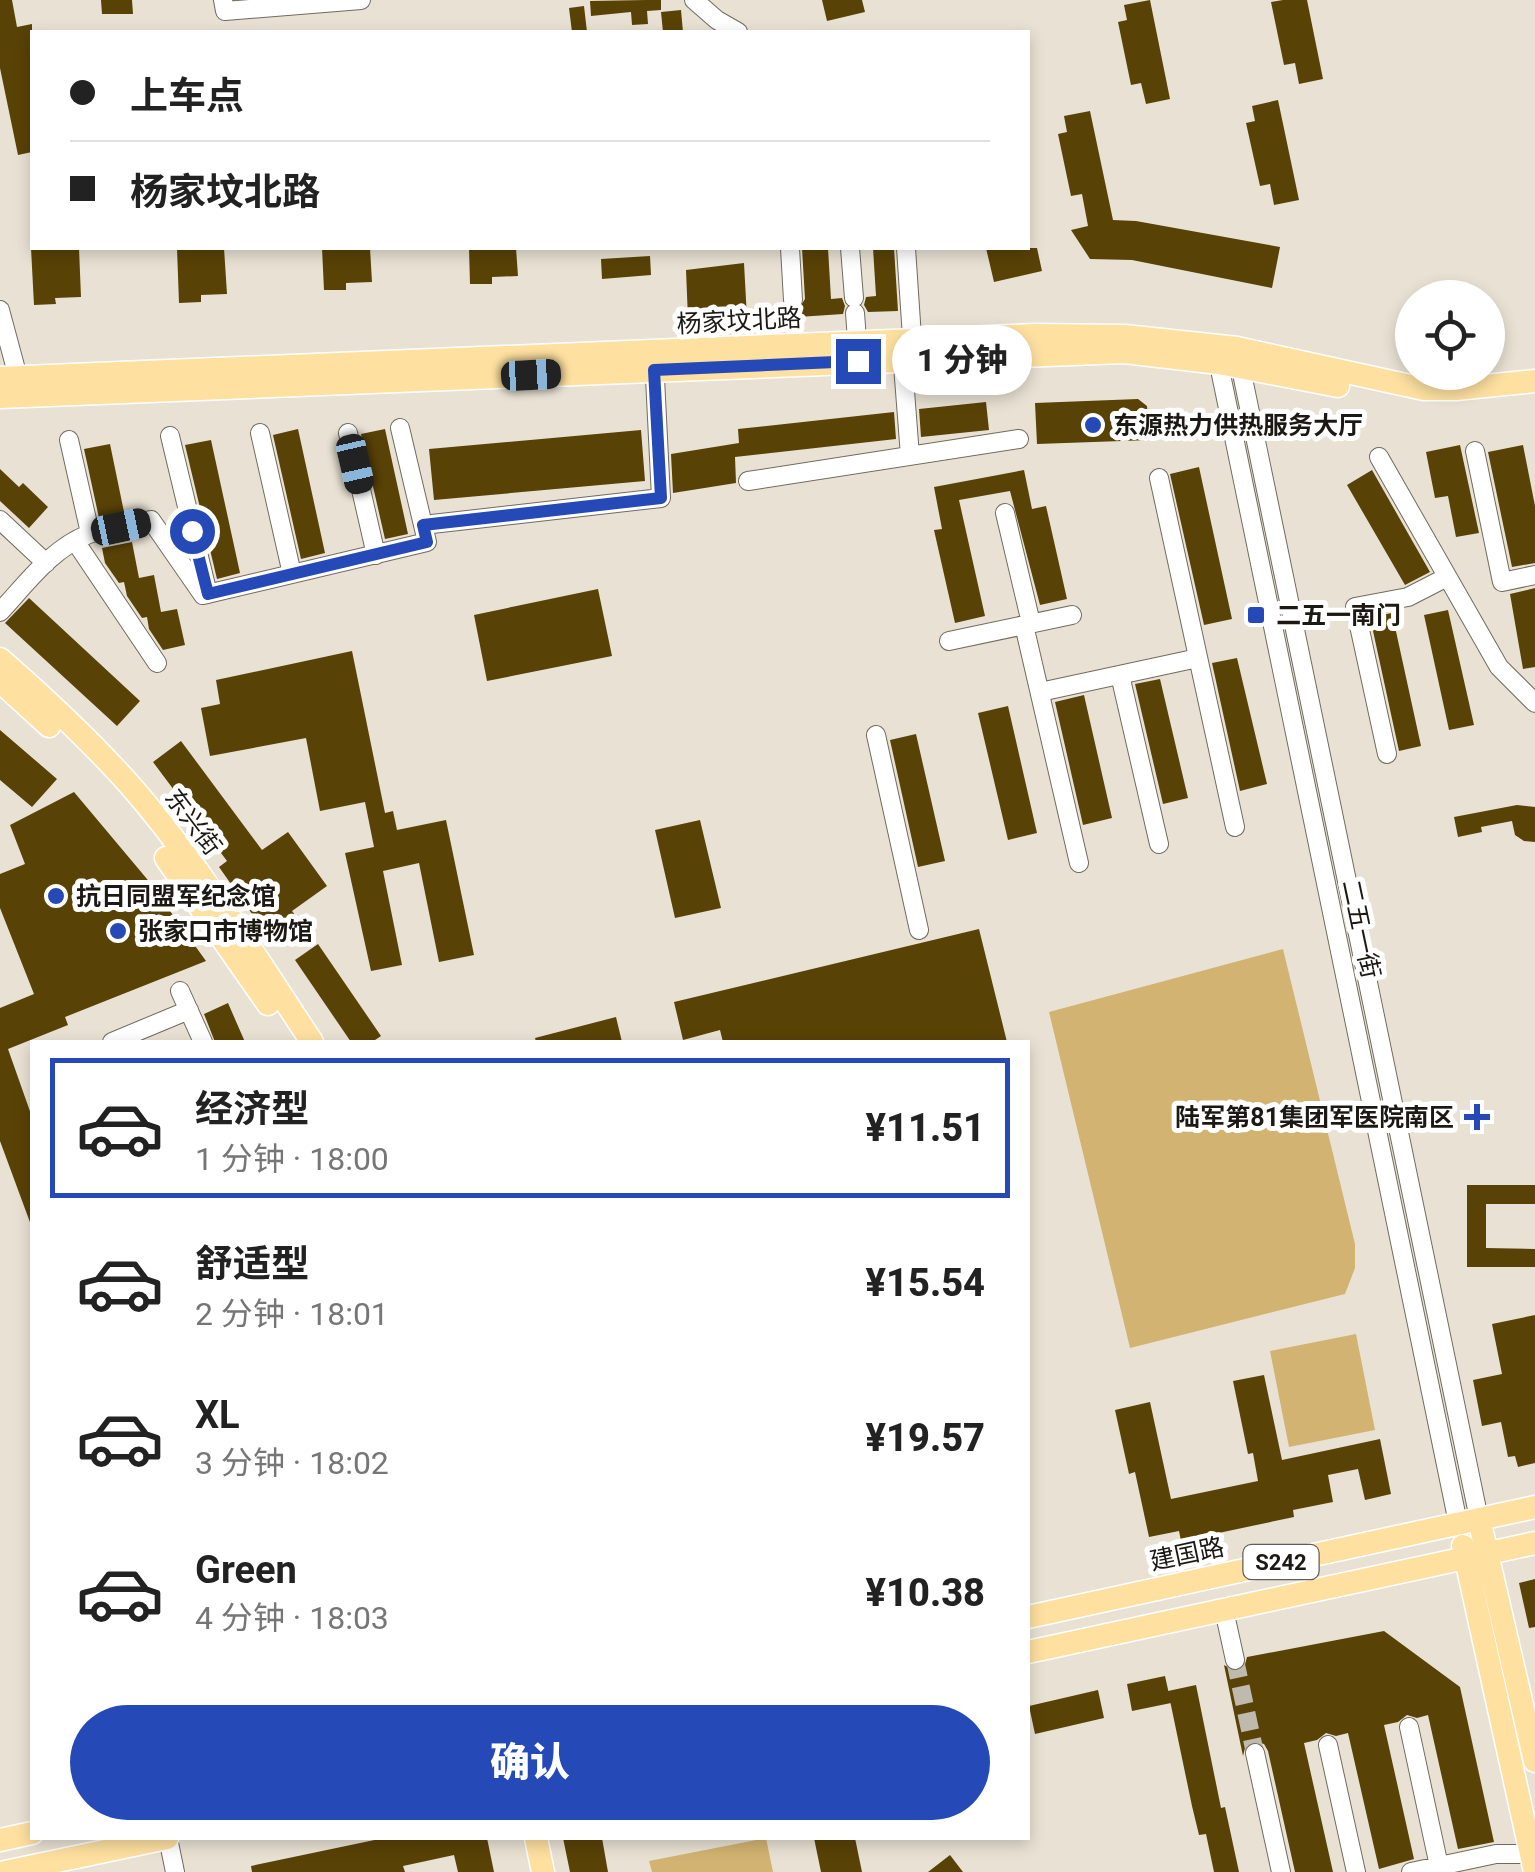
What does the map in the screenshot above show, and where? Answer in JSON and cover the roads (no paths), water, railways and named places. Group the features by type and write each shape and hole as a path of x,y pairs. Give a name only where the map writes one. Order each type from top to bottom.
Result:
{"main road":[{"name":"杨家坟北路","path":"0,397 908,350 1228,356 1424,389 1456,390 1535,381"},
{"name":"杨家坟北路","path":"1228,356 1423,403 1535,396"},
{"name":"杨家坟北路","path":"9,378 654,361"},
{"name":"东兴街","path":"0,659 146,803 236,927 311,1040"},
{"name":"东兴街","path":"0,681 138,818 293,1040"},
{"name":"建国路","path":"1030,1617 1535,1507"},
{"path":"1469,1521 1534,1860"},
{"name":"S242","path":"1030,1652 1535,1543"},
{"path":"1476,1556 1528,1702 1535,1760"},
{"path":"0,1840 30,1833"},
{"path":"5,1872 158,1840"},
{"path":"521,1840 528,1872"},
{"path":"536,1840 543,1872"}],"street":[{"path":"222,0 225,11 361,0"},
{"path":"694,0 734,30"},
{"path":"790,250 793,300"},
{"path":"850,250 858,352"},
{"path":"906,250 910,456"},
{"path":"0,310 9,378"},
{"name":"二五一街","path":"1228,356 1332,804 1469,1521"},
{"name":"二五一街","path":"1228,356 1311,809 1469,1521"},
{"path":"423,525 661,498 654,361"},
{"path":"0,612 46,563 82,537 151,520 203,595 427,542 400,428"},
{"path":"260,433 292,574"},
{"path":"348,434 376,554"},
{"path":"170,436 208,594"},
{"path":"748,481 1020,439"},
{"path":"70,440 82,537 156,663"},
{"path":"1475,451 1502,582 1535,576"},
{"path":"1378,457 1498,667 1535,704"},
{"path":"1160,478 1235,827"},
{"path":"1006,513 1040,692 1080,863"},
{"path":"0,520 46,563"},
{"path":"1387,754 1355,607 1408,597 1447,577"},
{"path":"949,641 1072,614"},
{"path":"1040,692 1198,658"},
{"path":"1120,675 1158,844"},
{"path":"876,734 920,930"},
{"path":"1311,809 1332,804"},
{"path":"180,992 201,1040"},
{"path":"117,1040 189,1010"},
{"path":"1224,1610 1235,1660"},
{"path":"1408,1727 1439,1866"},
{"path":"1328,1745 1356,1872"},
{"path":"1255,1753 1281,1872"},
{"path":"168,1840 175,1872"},
{"path":"1411,1872 1496,1854 1534,1860"}],"tunnel":[{"path":"1235,1660 1255,1753"}],"place":[{"name":"东源热力供热服务大厅","path":"1093,425"},
{"name":"二五一南门","path":"1256,615"},
{"name":"抗日同盟军纪念馆","path":"56,896"},
{"name":"张家口市博物馆","path":"118,931"},
{"name":"陆军第81集团军医院南区","path":"1477,1117"}]}
